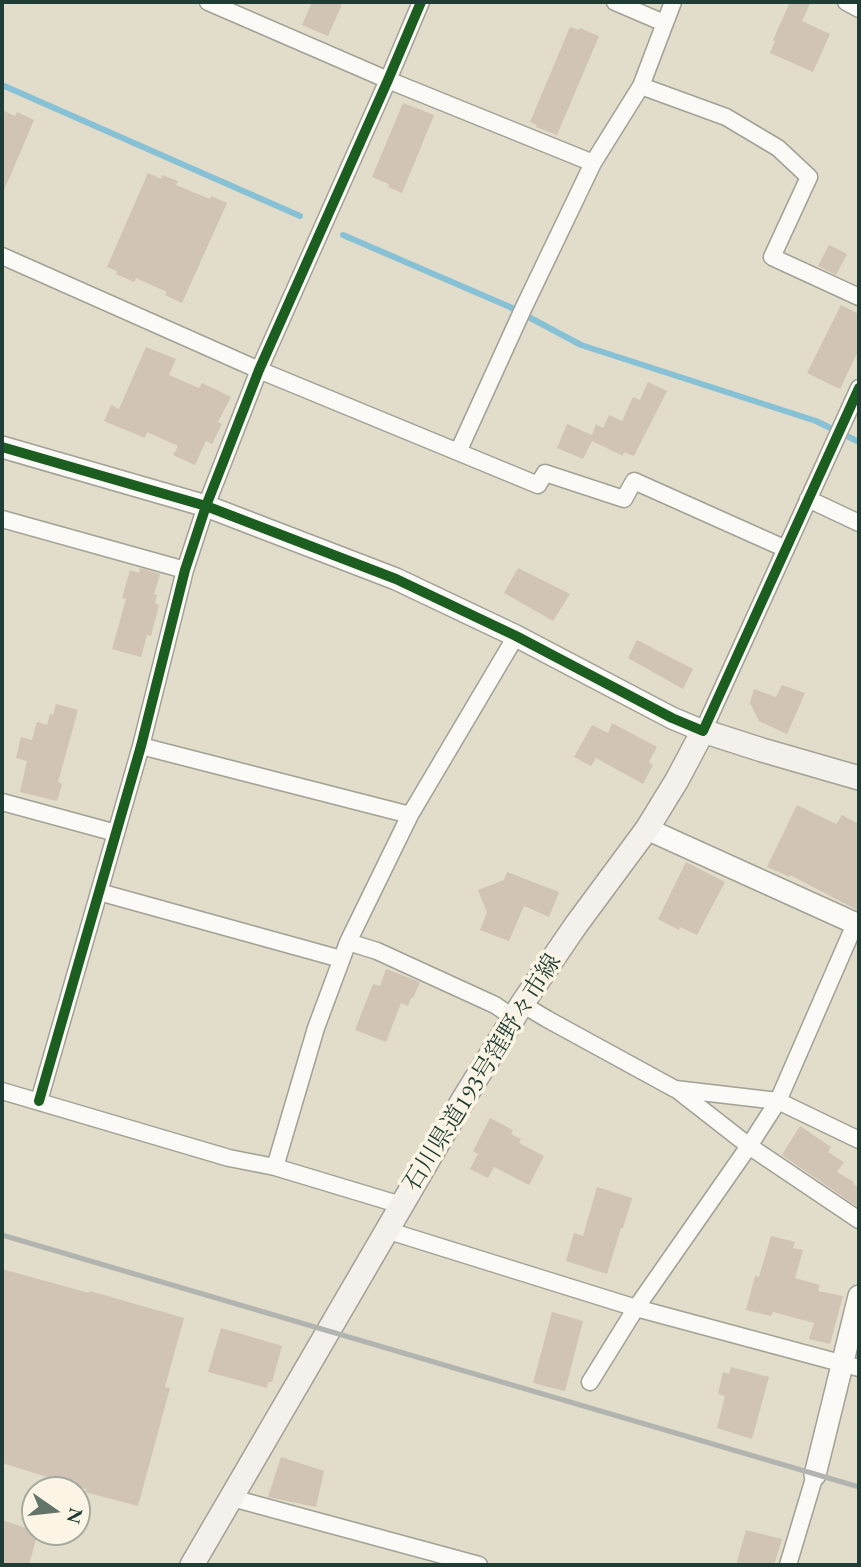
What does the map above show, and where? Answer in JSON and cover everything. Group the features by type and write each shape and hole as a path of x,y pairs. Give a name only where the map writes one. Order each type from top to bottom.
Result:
{"main road":[{"path":"703,731 859,778"},
{"name":"石川県道193号窪野々市線","path":"192,1565 386,1230 518,1011 576,925 647,829 703,731"}],"street":[{"path":"208,2 388,80 593,163"},
{"path":"39,1101 141,746 185,570 206,506 259,370 421,2"},
{"path":"615,2 664,23"},
{"path":"458,452 593,163 641,86 674,2"},
{"path":"846,2 859,9"},
{"path":"641,86 726,117 778,148 809,177 772,257 859,298"},
{"path":"2,256 259,370 538,485 545,473 624,499 634,481 786,549"},
{"path":"2,447 206,506 396,579 516,636 671,718 703,731 859,388"},
{"path":"808,499 859,523"},
{"path":"2,519 185,570"},
{"path":"275,1167 316,1028 348,942 410,815 516,636"},
{"path":"141,746 410,815"},
{"path":"2,802 116,833"},
{"path":"590,1382 636,1308 779,1101 857,924 647,829"},
{"path":"99,892 341,959"},
{"path":"348,942 377,951 495,1005 547,1019 675,1088 749,1146 859,1220"},
{"path":"675,1088 779,1101 859,1140"},
{"path":"2,1091 401,1205"},
{"path":"386,1230 636,1308 851,1365"},
{"path":"788,1565 851,1365 859,1296"},
{"path":"232,1498 478,1565"}],"building":[{"path":"312,2 343,2 328,36 302,25"},
{"path":"790,2 811,2 802,21 830,34 813,72 770,53"},
{"path":"570,27 599,36 557,135 530,122"},
{"path":"403,103 434,115 402,193 372,177"},
{"path":"2,110 15,116 17,112 34,120 2,195"},
{"path":"148,173 161,179 162,175 178,181 176,185 227,203 182,303 165,295 167,292 136,278 134,282 107,267"},
{"path":"829,245 847,254 836,275 818,266"},
{"path":"841,305 859,314 859,349 840,389 807,373"},
{"path":"146,347 176,359 169,375 199,388 202,383 231,397 218,422 222,424 212,444 206,441 195,465 173,455 178,446 147,432 145,438 104,421 111,405 119,409"},
{"path":"648,382 667,391 634,456 624,452 623,456 592,441 583,459 557,448 567,424 592,435 596,424 603,428 609,415 622,421 633,397 640,400"},
{"path":"140,568 160,574 154,594 157,595 155,603 159,605 151,636 147,635 141,657 112,649 126,599 122,598 130,570 139,573"},
{"path":"518,568 570,594 553,621 504,593"},
{"path":"637,640 693,669 683,689 628,658"},
{"path":"782,685 805,693 787,734 759,721 750,703 754,689 776,697"},
{"path":"56,704 78,710 58,782 62,784 57,801 20,792 27,761 16,758 21,737 32,740 37,722 47,725"},
{"path":"612,723 657,747 649,762 653,765 643,784 596,758 591,766 574,757 592,725 608,733"},
{"path":"797,805 836,824 842,815 859,824 859,911 790,875 767,867"},
{"path":"686,862 725,882 697,935 680,927 679,930 658,919"},
{"path":"507,872 559,892 549,917 524,906 509,941 480,930 487,912 478,890 504,880"},
{"path":"386,969 420,982 408,1006 401,1003 386,1042 355,1030 373,984 380,986"},
{"path":"490,1118 513,1130 511,1134 521,1139 519,1143 544,1156 529,1185 494,1167 488,1178 470,1169 478,1154 473,1151"},
{"path":"800,1126 831,1147 828,1152 844,1162 837,1172 859,1188 859,1208 782,1155"},
{"path":"597,1187 632,1198 607,1274 566,1261 574,1233 583,1236"},
{"path":"771,1236 795,1242 793,1248 803,1250 795,1278 820,1285 818,1291 843,1296 830,1344 809,1339 814,1323 773,1312 771,1316 746,1310 755,1276 759,1277"},
{"path":"2,1269 184,1318 165,1387 170,1388 138,1506 91,1494 91,1476 44,1476 2,1463"},
{"path":"552,1312 583,1321 565,1391 533,1383"},
{"path":"221,1328 282,1346 272,1382 268,1382 267,1388 208,1372"},
{"path":"731,1367 769,1377 752,1439 717,1428 725,1396 718,1394 723,1372 729,1374"},
{"path":"281,1457 324,1471 316,1507 268,1497"},
{"path":"2,1520 21,1526 21,1546 34,1546 29,1565 2,1565"},
{"path":"746,1530 782,1539 774,1565 736,1565"}],"waterway":[{"path":"2,85 300,216"},
{"path":"343,235 510,307 581,345 816,421 859,442"}],"railway":[{"path":"2,1235 859,1487"}],"cycle path":[{"path":"39,1101 141,746 185,570 206,506 259,370 421,2"},
{"path":"2,447 206,506 396,579 516,636 672,718 703,731 859,388"}]}
